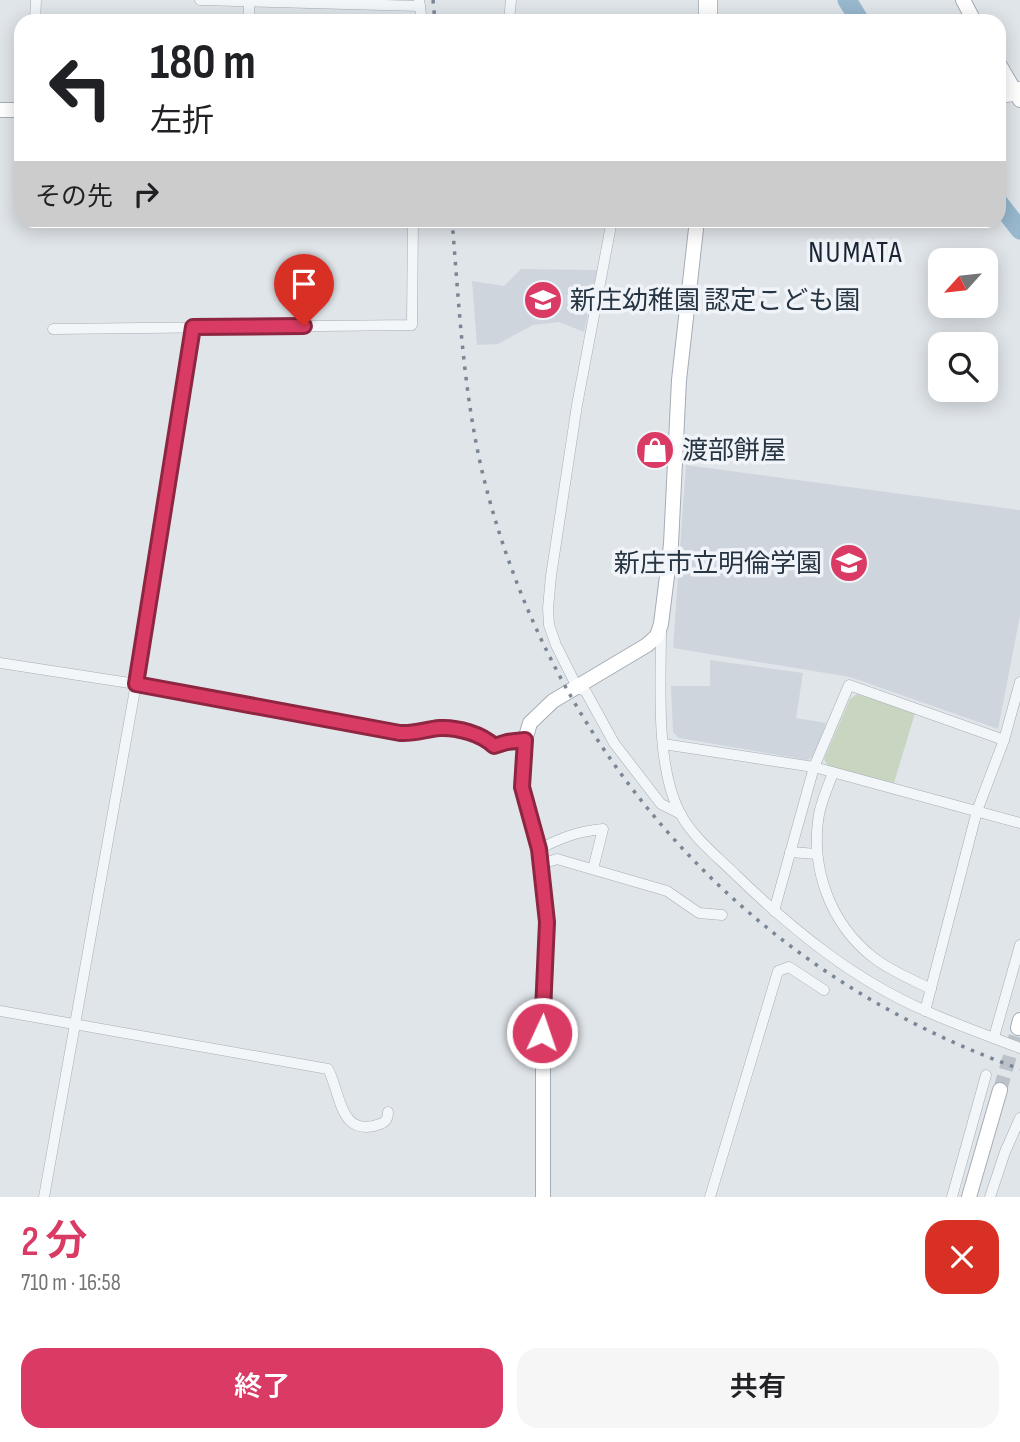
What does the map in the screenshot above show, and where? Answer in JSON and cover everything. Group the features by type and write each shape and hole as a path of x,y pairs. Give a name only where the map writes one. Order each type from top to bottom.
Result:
{"street":[{"path":"200,0 420,3"},
{"path":"1006,78 1014,94"},
{"path":"53,330 412,325 413,228"},
{"path":"610,228 577,405 548,608 549,625 577,687 586,692 614,743 661,804 681,814"},
{"path":"696,228 679,380 671,544 661,624 663,744 667,775 681,814 703,843 774,911 820,949 879,987 925,1011 1020,1048"},
{"path":"44,1197 136,684 193,327"},
{"path":"543,1197 542,1033 547,922 540,856 522,787 525,740 530,723 553,701 647,645 657,636 661,624"},
{"path":"0,663 136,684 400,733 415,734 443,727 475,734 494,746 525,740"},
{"path":"925,1011 977,811 1004,740 1020,682"},
{"path":"774,911 814,767 849,685 1004,740"},
{"path":"663,744 814,767 1020,822"},
{"path":"833,772 820,812 817,854 823,888 842,924 873,957 894,971 931,989"},
{"path":"540,856 580,831 603,829 593,869"},
{"path":"790,852 817,854"},
{"path":"540,856 667,891 699,913 722,915"},
{"path":"993,1037 1020,945"},
{"path":"710,1197 778,971 789,967 796,969 824,990"},
{"path":"0,1011 327,1069 341,1107 351,1121 365,1128 383,1124 388,1119 388,1112"},
{"path":"952,1197 986,1075"},
{"path":"969,1197 1000,1090"},
{"path":"990,1197 1004,1152 1020,1118"}],"shaded area":[{"path":"521,269 597,270 584,332 559,322 533,325 498,344 477,345 472,281 504,286"},
{"name":"新庄市立明倫学園","path":"686,465 1020,510 1020,616 998,729 850,677 673,648"},
{"path":"710,660 803,673 796,718 826,723 815,756 807,760 679,738 673,732 671,686 710,686"}],"green space":[{"path":"857,694 915,713 894,783 828,767 824,759 850,699"}],"waterway":[{"path":"847,0 856,14"},
{"path":"1006,212 1020,230"}],"tunnel":[{"path":"1000,1090 1018,1028"}],"railway":[{"path":"433,0 434,14"},
{"path":"453,228 466,378 482,471 513,574 556,670 610,759 674,839 748,912 830,974 921,1027 1020,1069"}],"place":[{"name":"新庄幼稚園 認定こども園","path":"543,300"},
{"name":"渡部餅屋","path":"655,450"},
{"name":"新庄市立明倫学園","path":"849,563"}],"district":[{"name":"NUMATA","path":"856,252"}],"route":[{"path":"304,326 193,327 136,684 400,733 415,734 443,727 475,734 494,746 525,740 522,787 539,849 547,922 542,1033"}]}
